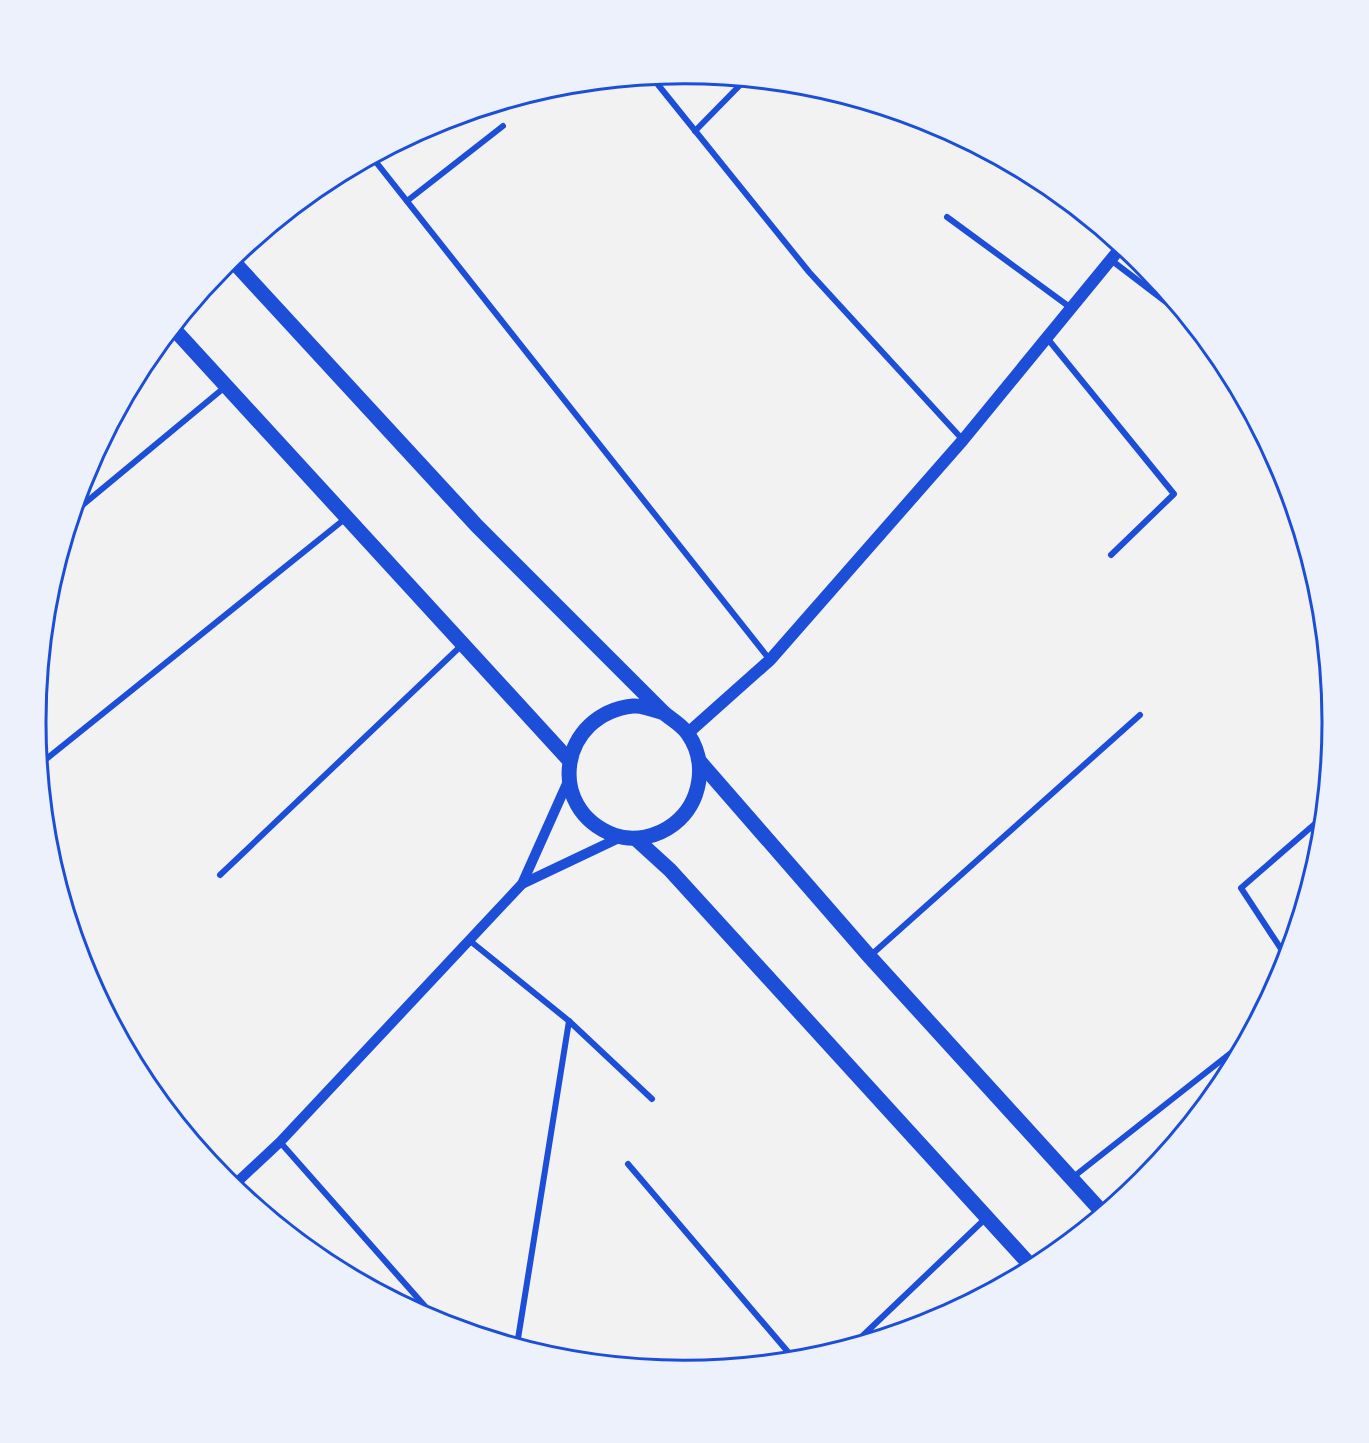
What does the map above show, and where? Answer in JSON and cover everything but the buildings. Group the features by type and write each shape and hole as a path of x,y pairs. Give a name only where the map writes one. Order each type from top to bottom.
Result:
{"main road":[{"path":"688,733 770,660 963,440 1117,252"},
{"path":"237,266 477,526 664,713 688,733 700,762 869,956 1098,1207"},
{"path":"177,334 569,760"},
{"path":"664,713 635,706 605,713 581,732 569,760 569,779 574,800 585,817 602,830 628,838 670,870 1026,1260"},
{"path":"628,838 663,832 685,815 698,790 700,762"}],"street":[{"path":"658,84 809,272 963,440"},
{"path":"695,131 739,86"},
{"path":"407,201 503,126"},
{"path":"377,163 770,660"},
{"path":"947,217 1071,308"},
{"path":"1110,260 1163,300"},
{"path":"1046,338 1174,494 1111,555"},
{"path":"85,503 226,386"},
{"path":"48,758 347,517"},
{"path":"220,875 463,644"},
{"path":"869,956 1140,715"},
{"path":"240,1179 280,1142 522,884 569,779"},
{"path":"1281,948 1241,888 1314,825"},
{"path":"522,884 628,838"},
{"path":"468,940 569,1022 652,1099"},
{"path":"518,1338 569,1022"},
{"path":"1072,1178 1227,1056"},
{"path":"280,1142 422,1303"},
{"path":"628,1164 787,1351"},
{"path":"865,1333 987,1218"}]}
